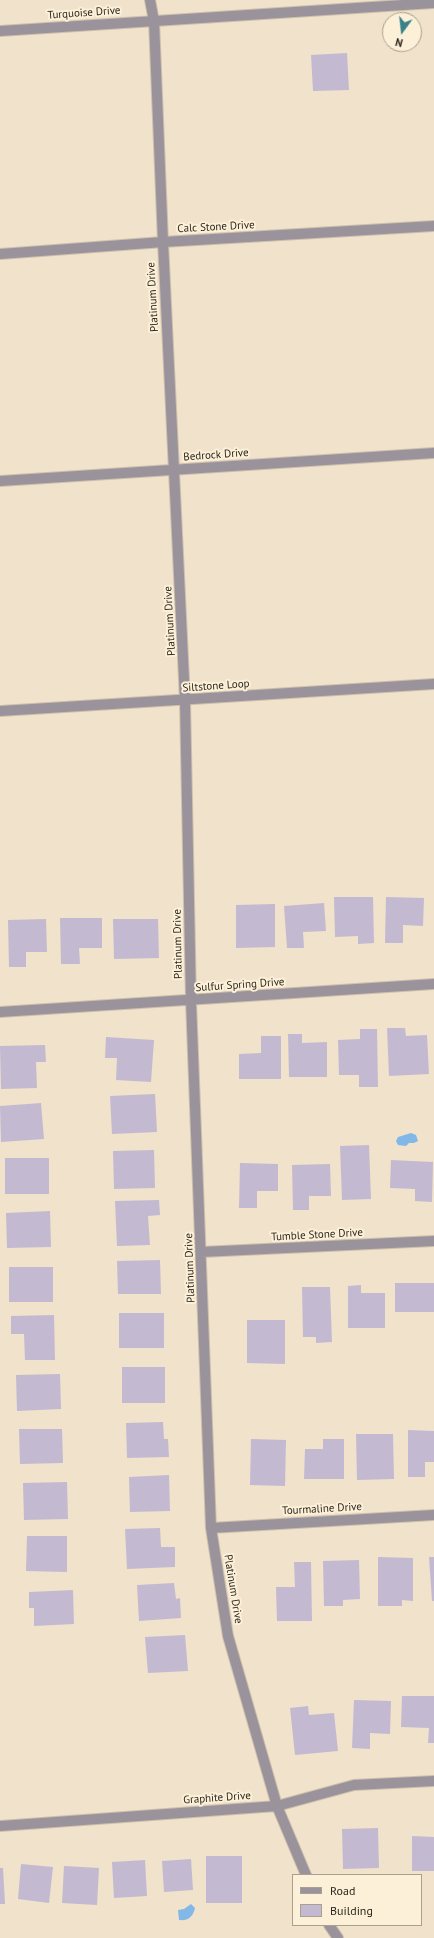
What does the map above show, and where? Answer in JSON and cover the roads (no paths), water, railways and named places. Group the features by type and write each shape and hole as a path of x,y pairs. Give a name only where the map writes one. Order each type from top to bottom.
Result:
{"street":[{"name":"Platinum Drive","path":"150,0 154,21 185,700 191,1001 211,1528 228,1636 277,1806 306,1874"},
{"name":"Turquoise Drive","path":"0,31 434,4"},
{"name":"Calc Stone Drive","path":"0,254 163,242 434,226"},
{"name":"Bedrock Drive","path":"0,482 175,469 434,453"},
{"name":"Siltstone Loop","path":"0,711 434,684"},
{"name":"Sulfur Spring Drive","path":"0,1012 191,1001 434,984"},
{"name":"Tumble Stone Drive","path":"201,1252 434,1241"},
{"name":"Tourmaline Drive","path":"211,1528 434,1515"},
{"name":"Graphite Drive","path":"0,1826 277,1806 354,1785 434,1781"},
{"path":"0,1819 0,1826"},
{"path":"330,1926 338,1938"}],"water":[{"path":"411,1133 416,1135 418,1141 409,1143 406,1146 398,1145 396,1141 398,1137"},
{"path":"191,1904 195,1908 193,1914 185,1920 179,1920 178,1910 184,1909"}]}
